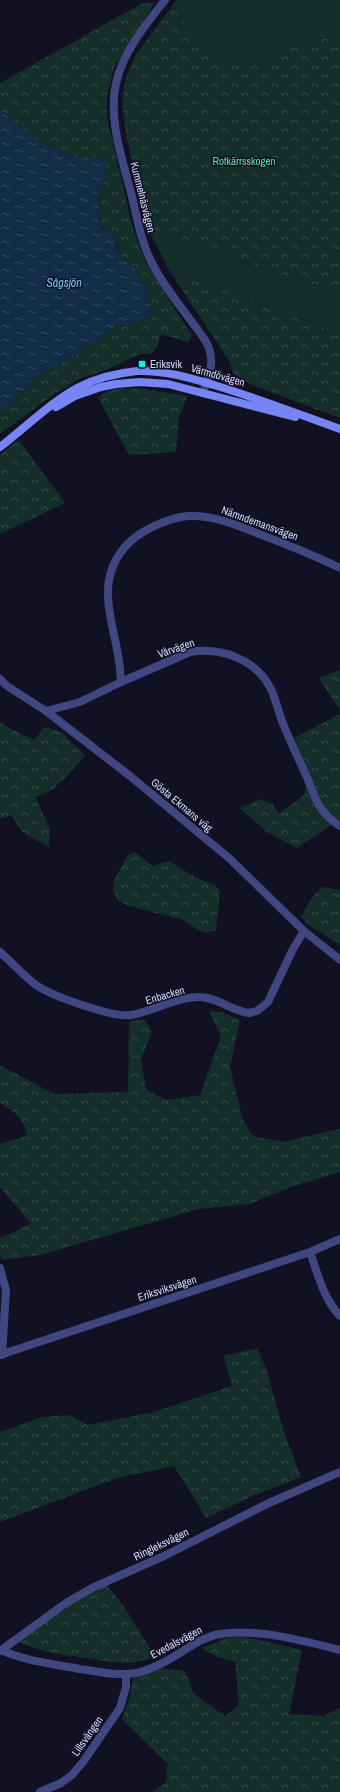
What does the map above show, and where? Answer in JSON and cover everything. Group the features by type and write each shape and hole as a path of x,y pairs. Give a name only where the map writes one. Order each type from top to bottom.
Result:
{"main road":[{"name":"Värmdövägen","path":"0,447 46,411 53,403 81,386 114,375 138,371 171,374 206,383 282,407 340,430"},
{"name":"Värmdövägen","path":"46,411 57,407 75,396 116,384 140,382 168,384 340,430"}],"street":[{"name":"Kummelnäsvägen","path":"165,0 142,30 120,70 114,98 114,116 118,139 146,250 160,277 210,349 212,359 203,393"},
{"name":"Nämndemansvägen","path":"121,682 119,657 108,598 109,580 113,567 126,545 134,538 155,526 185,516 212,518 303,550 340,568"},
{"name":"Vårvägen","path":"46,711 80,702 172,658 190,652 201,650 227,654 249,663 260,673 270,688 284,725 318,804 330,820 340,826"},
{"name":"Gösta Ekmans väg","path":"0,679 7,686 46,711 130,776 229,858 304,931 340,960"},
{"name":"Enbacken","path":"0,952 44,990 111,1014 123,1016 134,1014 200,997 249,1012 256,1011 264,1007 268,1002 293,949 304,931"},
{"name":"Eriksviksvägen","path":"1,1355 310,1252 340,1239"},
{"path":"310,1252 326,1297 340,1316"},
{"path":"0,1268 6,1290 1,1355"},
{"name":"Ringleksvägen","path":"0,1650 66,1603 94,1587 164,1556 269,1503 340,1472"},
{"name":"Evedalsvägen","path":"0,1650 17,1657 50,1665 126,1674 149,1669 164,1663 207,1637 221,1634 241,1633 285,1637 340,1650"},
{"name":"Lillsvängen","path":"40,1792 61,1783 72,1775 86,1757 120,1708 126,1687 126,1674"}],"green space":[{"path":"177,0 340,0 340,34 288,48 256,65 220,63 172,6"},
{"path":"155,2 114,68 107,96 107,117 133,229 145,261 192,336 188,342 161,334 157,347 152,353 138,355 106,370 81,378 53,395 0,434 0,413 33,380 92,344 119,323 152,309 149,305 145,285 141,282 135,269 122,257 116,240 104,227 99,226 98,192 104,181 105,159 90,156 81,159 38,141 0,110 0,83 141,4"},
{"name":"Rotkärrsskogen","path":"172,6 220,63 256,65 288,48 340,34 340,294 148,229 127,140 122,104 125,81 135,56"},
{"path":"148,229 340,294 340,333 169,270"},
{"path":"169,270 340,333 340,418 252,385 233,373 228,359"},
{"path":"219,372 223,372 234,383 234,388 224,383 220,378"},
{"path":"120,388 144,389 188,396 179,416 176,452 129,455 98,398 105,392"},
{"path":"19,440 65,503 0,534 0,454"},
{"path":"340,670 340,710 319,678"},
{"path":"340,714 340,819 297,848 267,832 240,808 260,799 272,804 279,814 304,795 309,774 294,738"},
{"path":"0,722 34,740 44,727 60,731 85,755 68,775 52,790 36,797 50,830 49,847 22,832 11,815 0,819"},
{"path":"135,852 153,866 169,861 195,877 216,886 220,891 216,930 205,933 184,920 129,906 118,901 113,891 114,880 128,855"},
{"path":"323,887 340,890 340,945 309,925 301,917 313,896"},
{"path":"209,1011 222,1012 240,1020 230,1067 243,1120 253,1136 282,1142 340,1129 340,1172 294,1186 250,1204 199,1209 40,1255 3,1260 0,1254 0,1238 31,1224 0,1187 0,1144 27,1136 24,1125 18,1116 0,1103 0,1065 54,1094 128,1092 129,1022 144,1019 152,1032 141,1060 146,1090 167,1100 200,1095 221,1036"},
{"path":"257,1348 267,1371 284,1432 301,1477 253,1496 206,1518 174,1466 117,1478 0,1522 0,1432 42,1417 68,1415 88,1425 154,1412 232,1386 224,1356"},
{"path":"106,1584 125,1608 155,1657 132,1663 110,1662 47,1652 17,1642 67,1605"},
{"path":"232,1636 255,1639 302,1650 289,1714 324,1716 340,1707 340,1792 152,1792 166,1782 168,1764 122,1719 129,1700 133,1678 159,1668 185,1671 194,1694 225,1716 239,1705 235,1662 218,1657 201,1648"}],"water":[{"name":"Sågsjön","path":"0,110 38,141 81,159 90,156 105,159 104,181 98,192 99,226 115,235 117,246 122,257 135,269 141,282 145,285 152,314 131,326 119,323 92,344 33,380 0,413"}],"place":[{"name":"Eriksvik","path":"142,364"}]}
